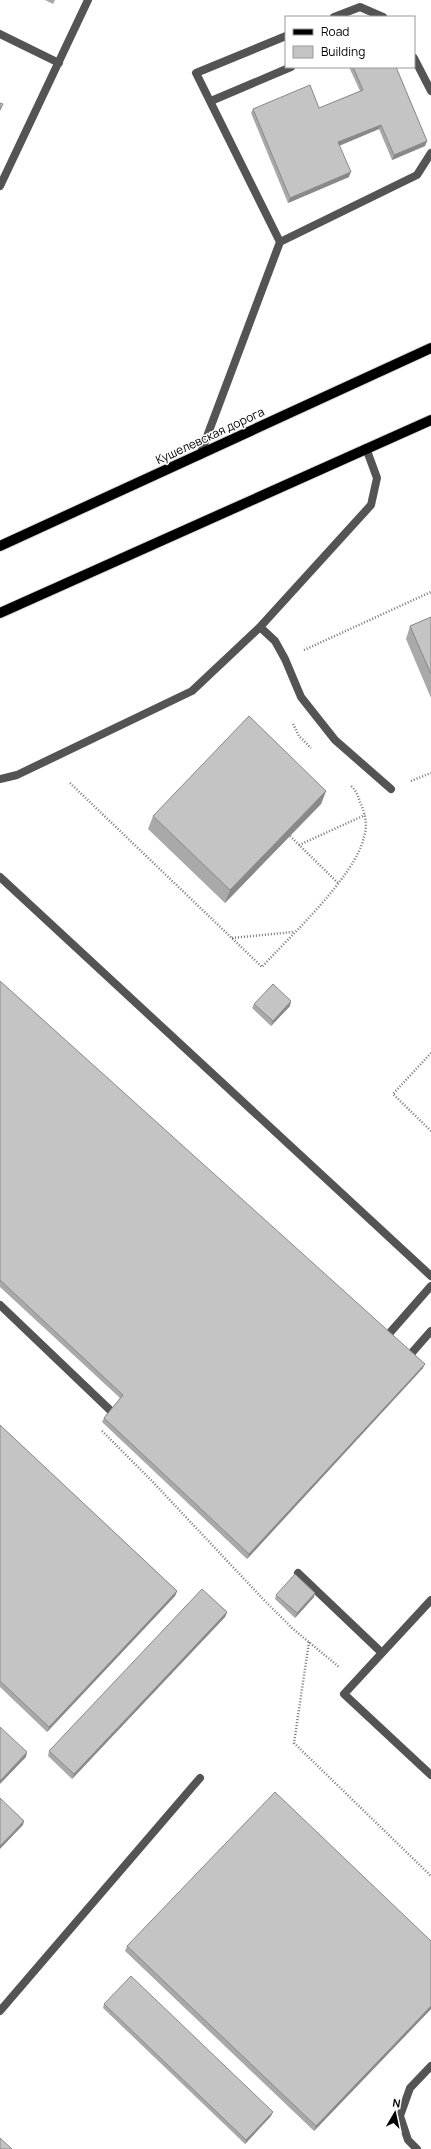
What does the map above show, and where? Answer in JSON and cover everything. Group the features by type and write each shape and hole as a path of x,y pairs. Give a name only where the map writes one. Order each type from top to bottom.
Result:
{"main road":[{"name":"Кушелевская дорога","path":"0,546 431,348"},
{"path":"0,613 431,420"}],"lane":[{"path":"0,186 88,0"},
{"path":"337,16 360,7 381,16"},
{"path":"0,34 59,63"},
{"path":"280,242 196,73 285,36"},
{"path":"415,60 431,91"},
{"path":"211,101 289,68"},
{"path":"200,454 280,242 417,175 431,153"},
{"path":"0,779 17,775 192,691 260,626 372,505 377,478 366,448"},
{"path":"260,626 275,641 285,659 301,696 335,740 391,789"},
{"path":"0,877 431,1276"},
{"path":"387,1336 431,1286"},
{"path":"0,1305 111,1412"},
{"path":"409,1356 431,1331"},
{"path":"298,1573 382,1653"},
{"path":"431,1600 344,1694 431,1774"},
{"path":"0,2011 200,1778"},
{"path":"417,2149 408,2140 400,2116 410,2088 431,2066"}],"path":[{"path":"285,659 431,592"},
{"path":"292,723 299,736 316,752"},
{"path":"70,783 262,967 338,883 358,855 365,837 365,815 355,790 350,784"},
{"path":"299,845 365,815"},
{"path":"290,836 338,883"},
{"path":"232,938 293,932"},
{"path":"431,1053 393,1094 431,1131"},
{"path":"100,1430 151,1480 263,1599 309,1642 356,1682"},
{"path":"309,1642 294,1743 431,1876"}],"building":[{"path":"353,68 396,68 427,141 394,155 381,125 338,142 351,172 290,198 253,109 310,85 319,108 363,90"},
{"path":"0,103 3,104 0,110"},
{"path":"431,617 431,674 410,626"},
{"path":"249,716 326,791 230,890 153,816"},
{"path":"0,981 425,1364 249,1554 104,1418 123,1395 0,1280"},
{"path":"273,984 291,1001 273,1021 254,1004"},
{"path":"0,1425 177,1591 49,1727 0,1681"},
{"path":"295,1574 315,1593 297,1613 276,1595"},
{"path":"202,1589 227,1612 74,1774 49,1751"},
{"path":"0,1727 27,1752 0,1781"},
{"path":"275,1792 431,1941 431,2006 316,2126 127,1946"},
{"path":"0,1798 24,1821 0,1846"},
{"path":"131,1976 273,2112 246,2140 104,2004"},
{"path":"0,2138 12,2149 0,2149"}]}
